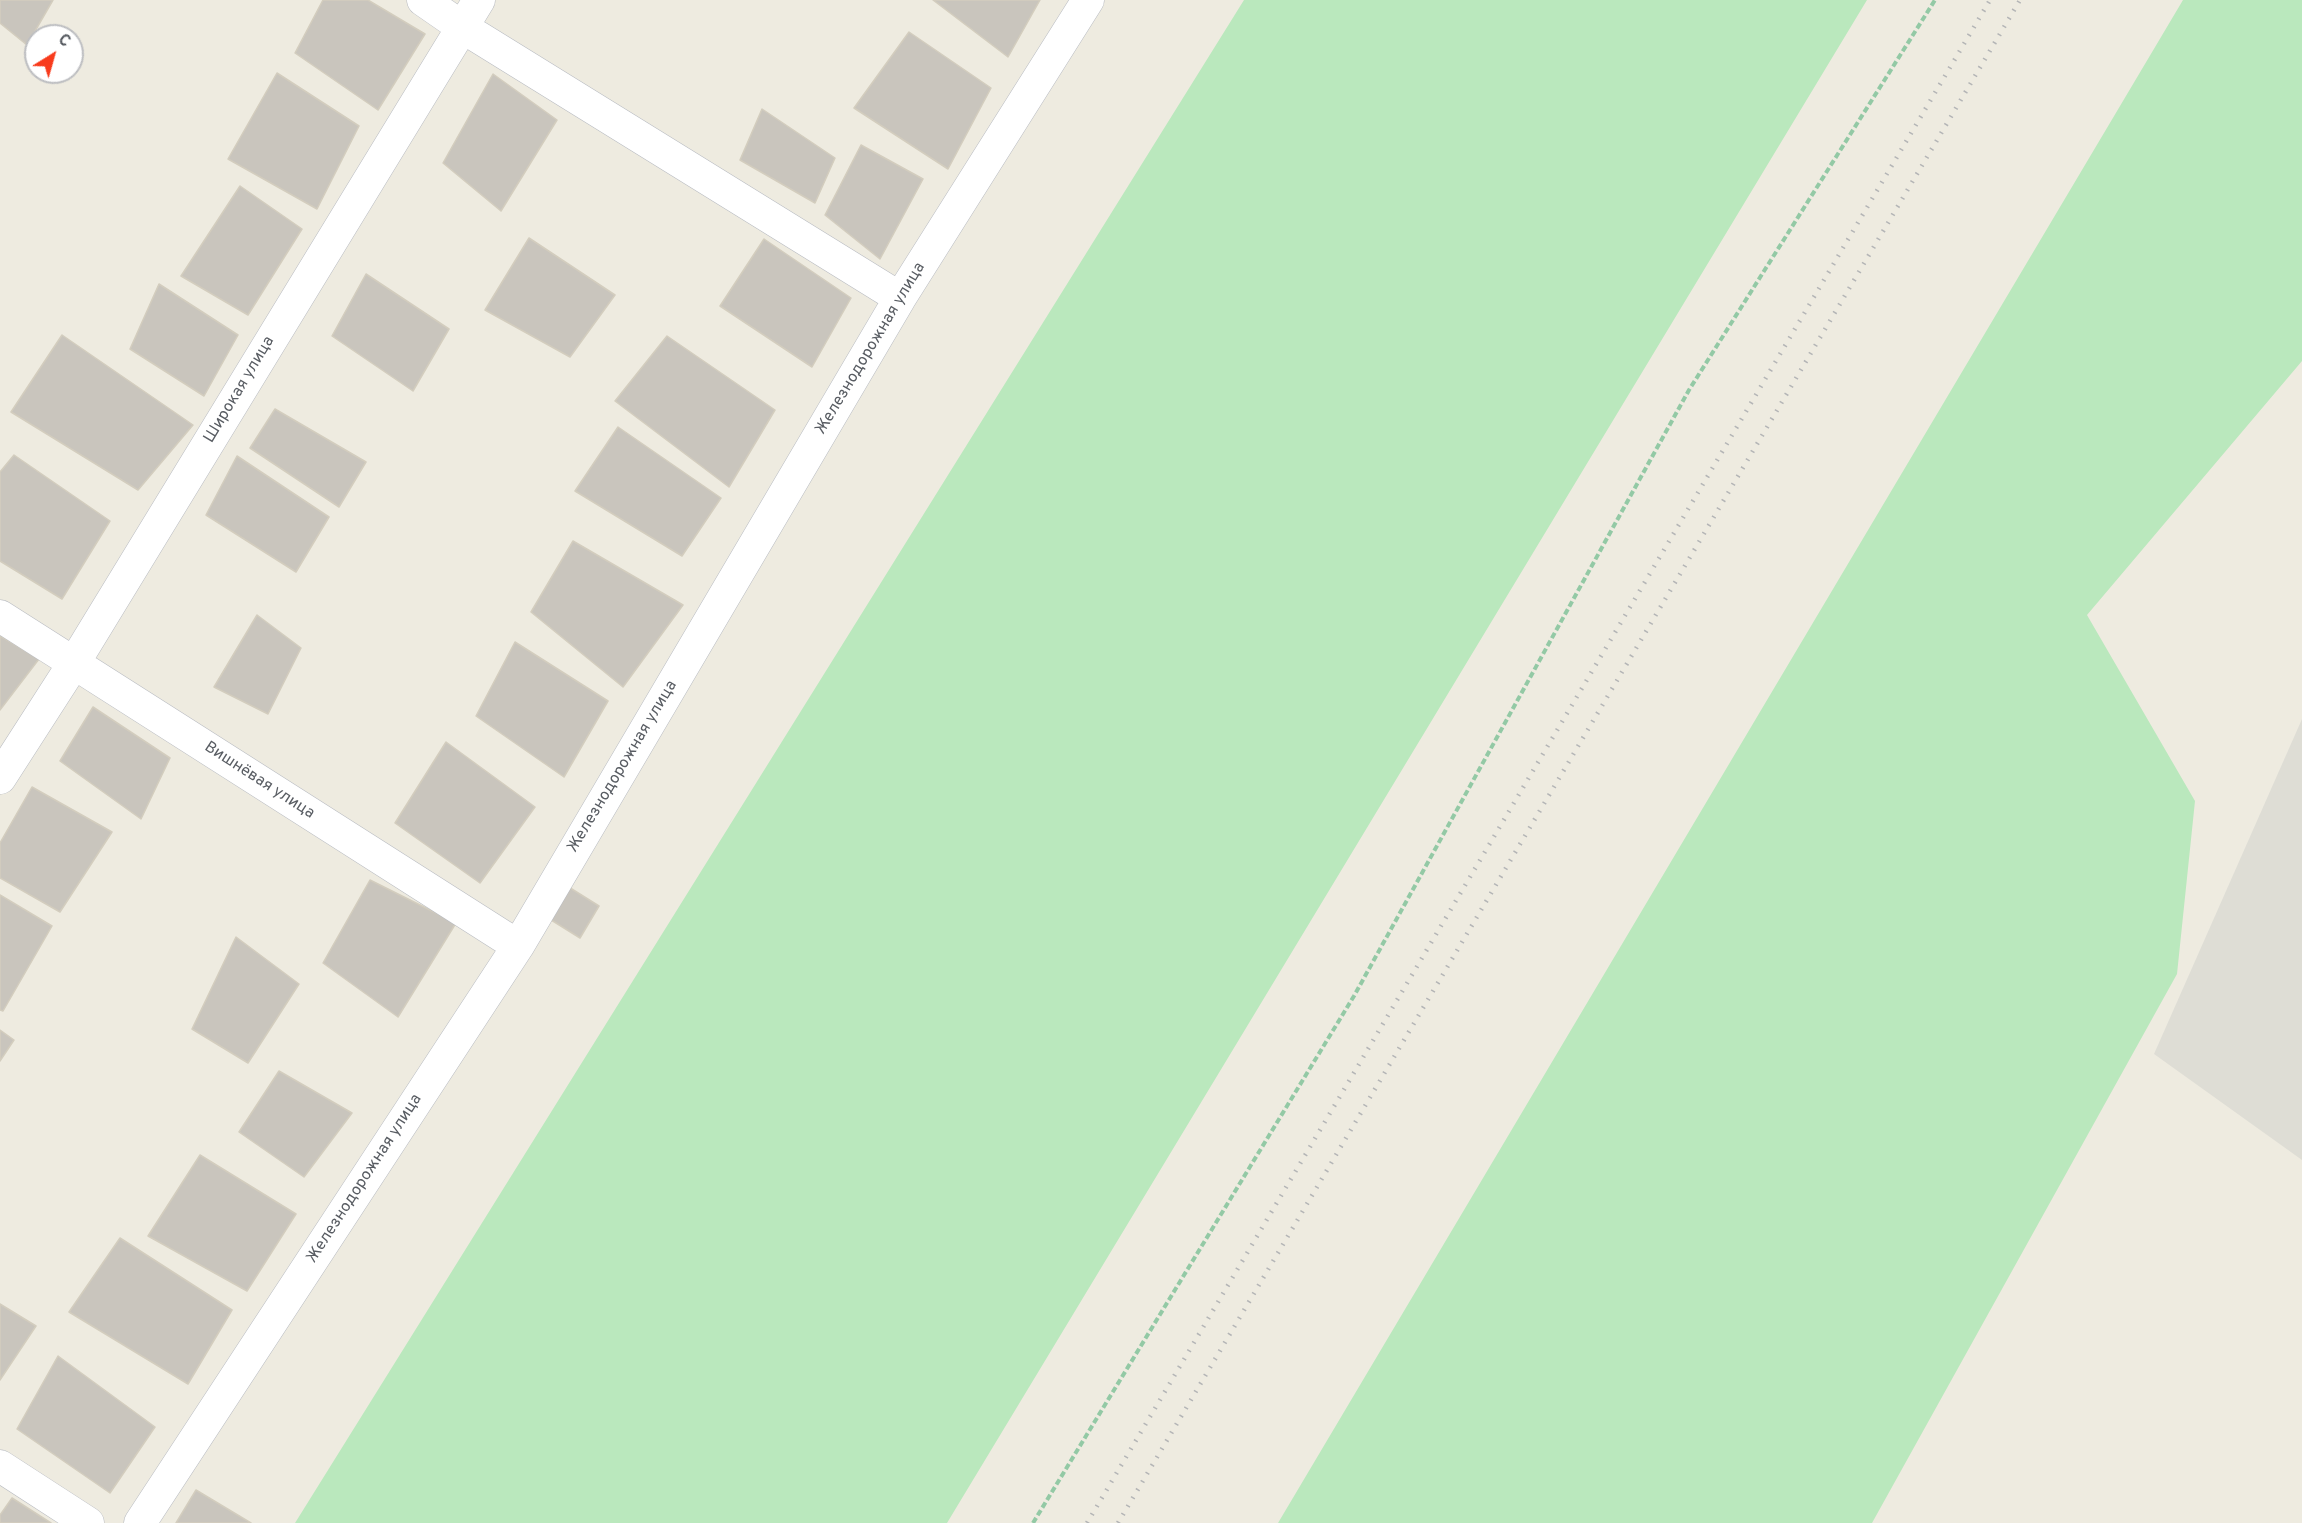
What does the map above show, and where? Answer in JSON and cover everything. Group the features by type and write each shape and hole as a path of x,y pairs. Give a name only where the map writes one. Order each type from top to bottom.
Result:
{"street":[{"path":"423,0 462,27 900,298"},
{"name":"Широкая улица","path":"0,778 74,663 479,0"},
{"name":"Железнодорожная улица","path":"140,1523 518,946 900,298 1088,0"},
{"name":"Вишнёвая улица","path":"0,616 518,946"},
{"path":"0,1466 88,1523"}],"path":[{"path":"1033,1523 1354,996 1689,390 1935,0"}],"shaded area":[{"path":"2302,719 2302,1160 2154,1054"}],"green space":[{"path":"1244,0 1867,0 947,1523 295,1523"},
{"path":"2183,0 2302,0 2302,361 2087,615 2195,801 2177,974 1872,1523 1278,1523"}],"building":[{"path":"0,0 53,0 39,24 24,24 24,43 0,23"},
{"path":"323,0 368,0 425,34 378,110 295,53"},
{"path":"933,0 1040,0 1008,57"},
{"path":"909,32 991,88 948,169 854,108"},
{"path":"277,73 359,126 317,209 228,159"},
{"path":"493,74 557,120 501,211 443,163"},
{"path":"762,109 835,158 815,203 740,160"},
{"path":"861,145 923,179 880,259 825,215"},
{"path":"240,186 302,229 248,315 181,276"},
{"path":"529,238 615,295 570,357 485,310"},
{"path":"764,239 851,298 812,367 720,306"},
{"path":"366,274 449,329 413,391 332,336"},
{"path":"159,284 238,335 204,396 130,349"},
{"path":"62,335 193,425 138,490 11,412"},
{"path":"667,336 775,410 729,487 615,401"},
{"path":"275,409 366,462 339,507 250,448"},
{"path":"618,427 721,498 682,556 575,491"},
{"path":"14,455 110,521 62,599 0,561 0,472"},
{"path":"237,456 329,517 296,572 206,515"},
{"path":"573,541 683,605 623,687 531,612"},
{"path":"257,615 301,648 268,714 214,687"},
{"path":"0,636 39,659 0,710"},
{"path":"515,642 608,701 564,777 476,716"},
{"path":"93,707 170,758 141,819 60,761"},
{"path":"446,742 535,807 480,883 395,823"},
{"path":"32,787 112,832 60,912 0,878 0,843"},
{"path":"370,880 456,923 398,1017 323,963"},
{"path":"567,886 599,906 580,938 548,918"},
{"path":"0,895 52,926 3,1011 0,1010"},
{"path":"236,937 299,984 248,1063 192,1029"},
{"path":"0,1030 14,1040 0,1061"},
{"path":"279,1071 352,1113 304,1177 239,1132"},
{"path":"200,1155 296,1214 247,1291 148,1236"},
{"path":"120,1238 232,1310 188,1384 69,1312"},
{"path":"0,1304 36,1326 0,1380"},
{"path":"58,1356 155,1427 110,1493 17,1429"},
{"path":"196,1490 251,1523 176,1523"},
{"path":"12,1498 51,1523 0,1523 0,1515"}],"railway":[{"path":"1087,1523 1990,0"},
{"path":"1118,1523 2020,0"}]}
